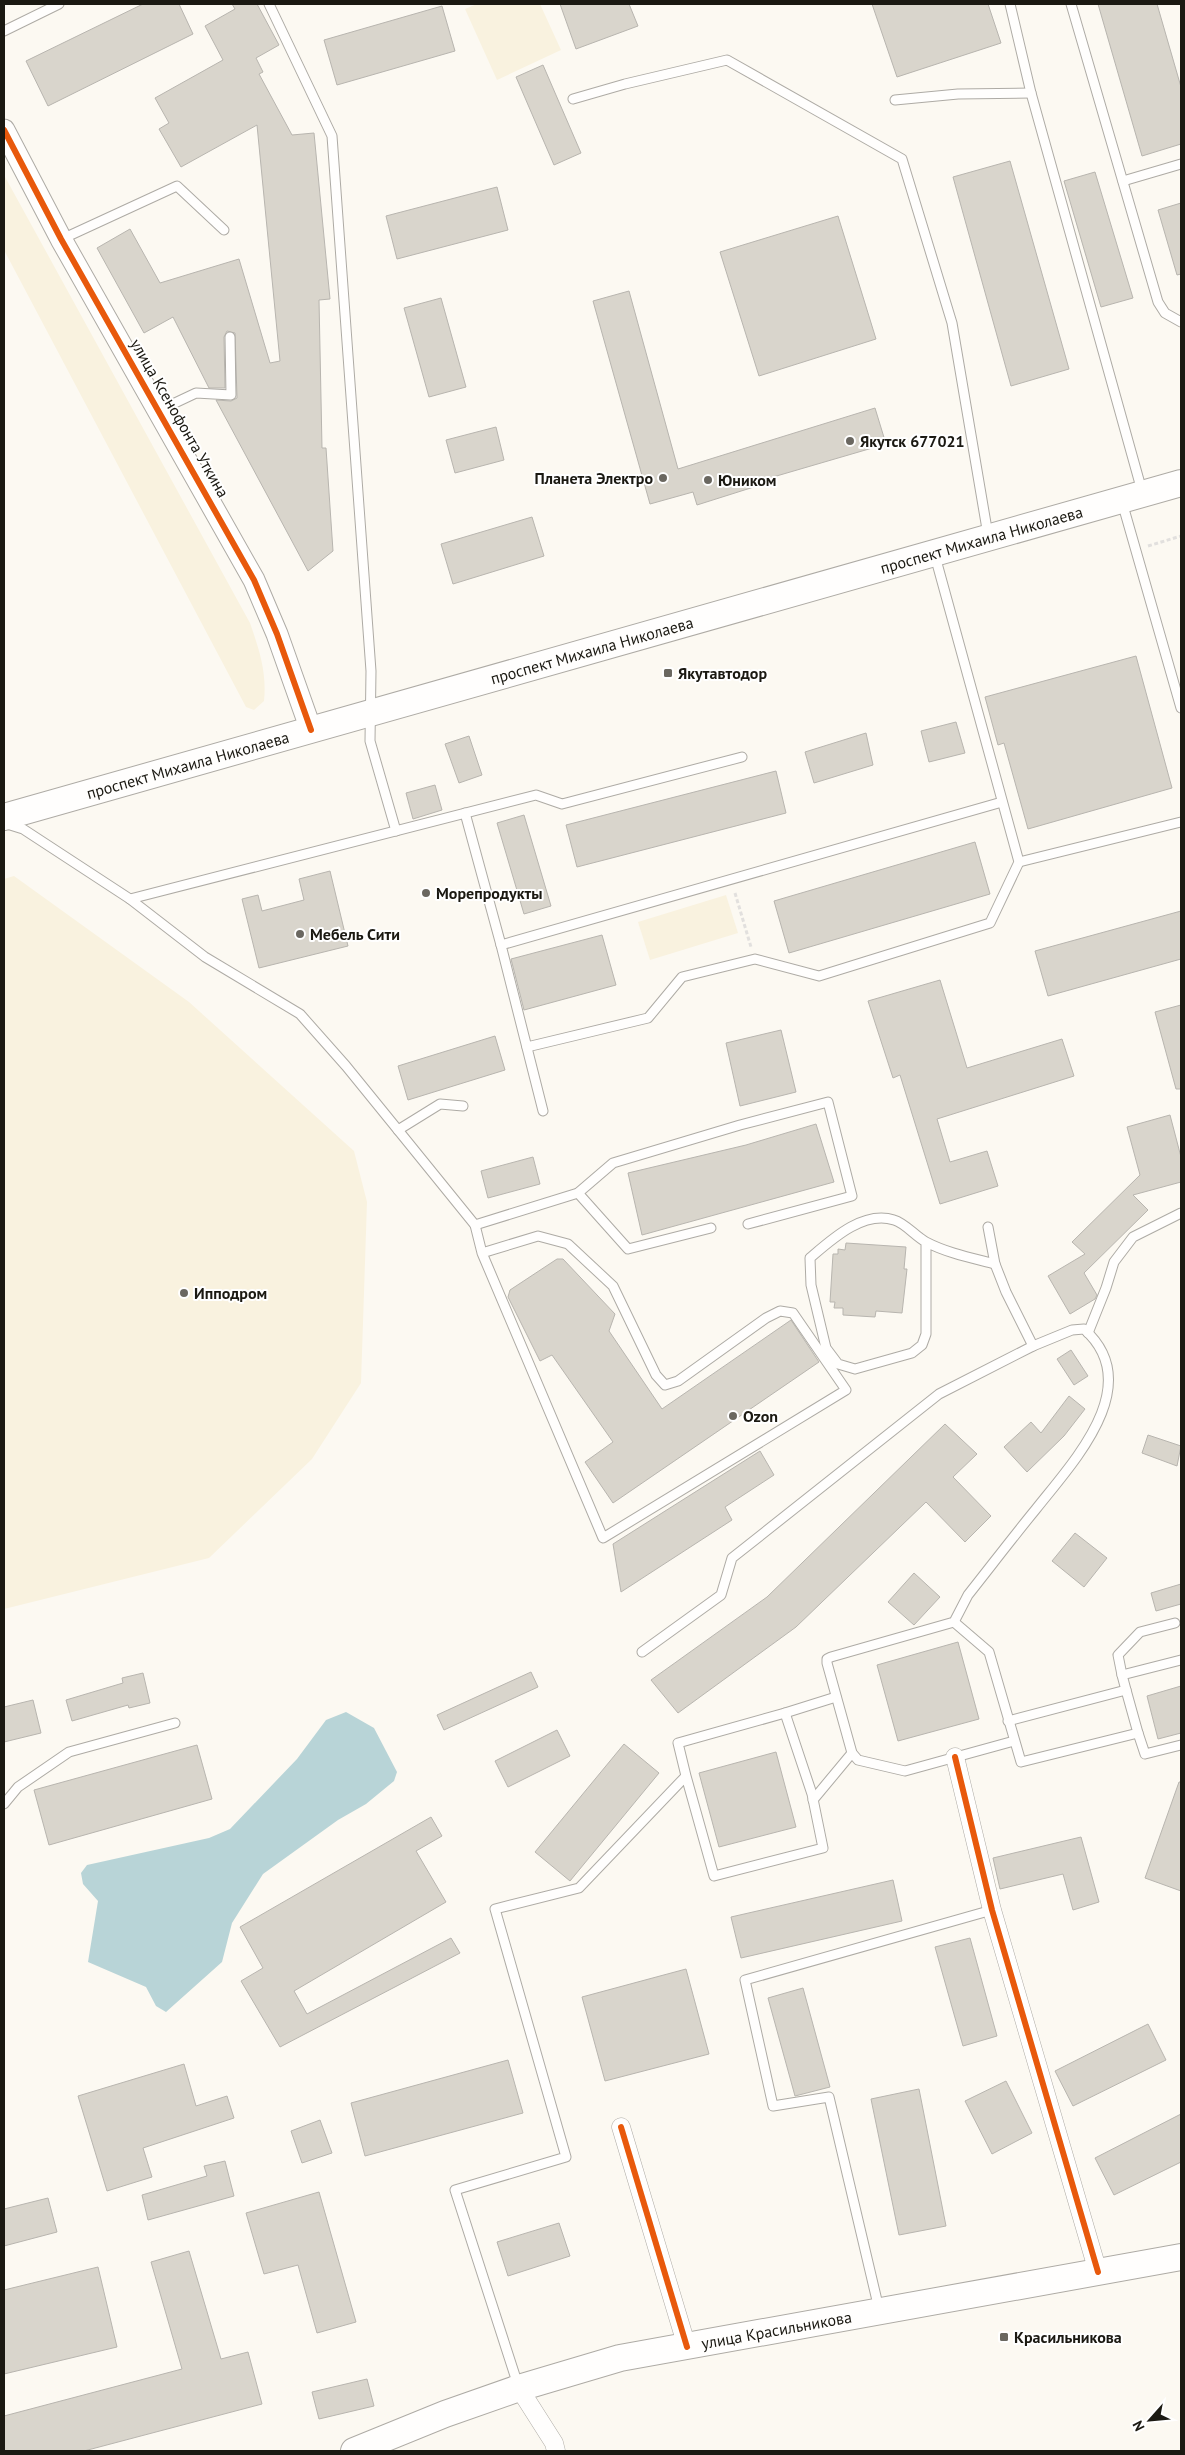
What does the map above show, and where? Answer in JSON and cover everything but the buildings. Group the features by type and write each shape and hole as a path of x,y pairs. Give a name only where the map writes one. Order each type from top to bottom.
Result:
{"main road":[{"name":"проспект Михаила Николаева","path":"4,817 1181,483"},
{"name":"улица Красильникова","path":"354,2451 445,2414 519,2388 620,2358 1181,2258"}],"street":[{"name":"улица Ксенофонта Уткина","path":"4,130 61,239 160,410 254,580 277,634 311,730"},
{"path":"956,1757 992,1910 1098,2272"},
{"path":"621,2127 687,2347"},
{"path":"519,2388 554,2443 556,2451"}],"lane":[{"path":"4,31 59,4"},
{"path":"270,4 332,136 370,662 370,741 396,831"},
{"path":"1010,4 1132,497 1136,549 1181,708"},
{"path":"1071,4 1158,302 1165,313 1181,322"},
{"path":"573,99 625,84 727,60 902,159 952,323 989,537"},
{"path":"895,100 958,94 1031,93"},
{"path":"1123,181 1181,164"},
{"path":"61,239 177,186 224,230"},
{"path":"160,410 196,393 231,395 230,337"},
{"path":"527,1047 648,1018 682,977 755,959 819,976 990,923 1018,862 934,553"},
{"path":"130,899 536,796 562,804 742,757"},
{"path":"501,945 1002,802"},
{"path":"465,813 543,1110"},
{"path":"1018,862 1181,822"},
{"path":"4,823 23,829 130,899 206,957 300,1014 346,1066 475,1225 482,1254 603,1538 846,1390 793,1313 780,1311 766,1318 678,1381 665,1384 656,1375 613,1286 568,1244 538,1236 482,1254"},
{"path":"475,1225 578,1193 613,1163 740,1125 828,1102 852,1196 748,1224"},
{"path":"398,1130 440,1104 463,1106"},
{"path":"578,1193 628,1250 711,1228"},
{"path":"1088,1333 1114,1262 1133,1237 1181,1213"},
{"path":"926,1242 926,1334 922,1345 912,1353 854,1369 838,1364 826,1348 811,1285 810,1258 841,1232 868,1219 894,1220 926,1242 955,1253 995,1264"},
{"path":"988,1227 995,1264 1006,1292 1034,1346"},
{"path":"642,1652 721,1595 732,1558 938,1394 1034,1346 1072,1330 1084,1330 1096,1340 1104,1355 1109,1377 1102,1413 1082,1451 968,1595 954,1622 827,1659 852,1753 858,1760 905,1771 1014,1741"},
{"path":"954,1622 989,1652 1018,1759 1024,1763 1138,1733"},
{"path":"1174,1623 1138,1634 1118,1655 1145,1754 1181,1745"},
{"path":"1122,1675 1181,1660"},
{"path":"1008,1721 1126,1690"},
{"path":"785,1713 813,1800 823,1848 714,1876 678,1743 836,1697"},
{"path":"4,1804 18,1787 70,1752 175,1723"},
{"path":"813,1800 852,1753"},
{"path":"519,2388 455,2190 566,2157 495,1909 578,1888 686,1776"},
{"path":"880,2312 829,2097 773,2106 745,1980 992,1910"}],"path":[{"path":"1136,549 1181,536"},
{"path":"731,880 755,959"}],"shaded area":[{"path":"477,4 540,4 561,50 497,80 465,9"},
{"path":"4,175 250,623 259,651 265,690 264,701 254,710 246,707 4,250"},
{"name":"Ипподром","path":"14,876 189,1002 354,1151 367,1202 361,1383 312,1459 209,1558 4,1609 4,879"},
{"path":"726,895 738,933 650,960 638,922"}],"water":[{"path":"346,1712 374,1728 397,1772 394,1781 366,1804 338,1820 263,1874 232,1923 222,1962 166,2012 156,2006 146,1987 88,1962 98,1901 83,1884 81,1873 87,1865 209,1838 230,1829 297,1759 326,1720"}],"cycle path":[{"path":"4,130 61,239 254,580 277,634 311,730"},
{"path":"955,1757 992,1910 1098,2272"},
{"path":"621,2127 687,2347"}],"place":[{"name":"Якутск 677021","path":"850,441"},
{"name":"Планета Электро","path":"663,478"},
{"name":"Юником","path":"708,480"},
{"name":"Якутавтодор","path":"668,673"},
{"name":"Морепродукты","path":"426,893"},
{"name":"Мебель Сити","path":"300,934"},
{"name":"Ипподром","path":"184,1293"},
{"name":"Ozon","path":"733,1416"},
{"name":"Красильникова","path":"1004,2337"}]}
